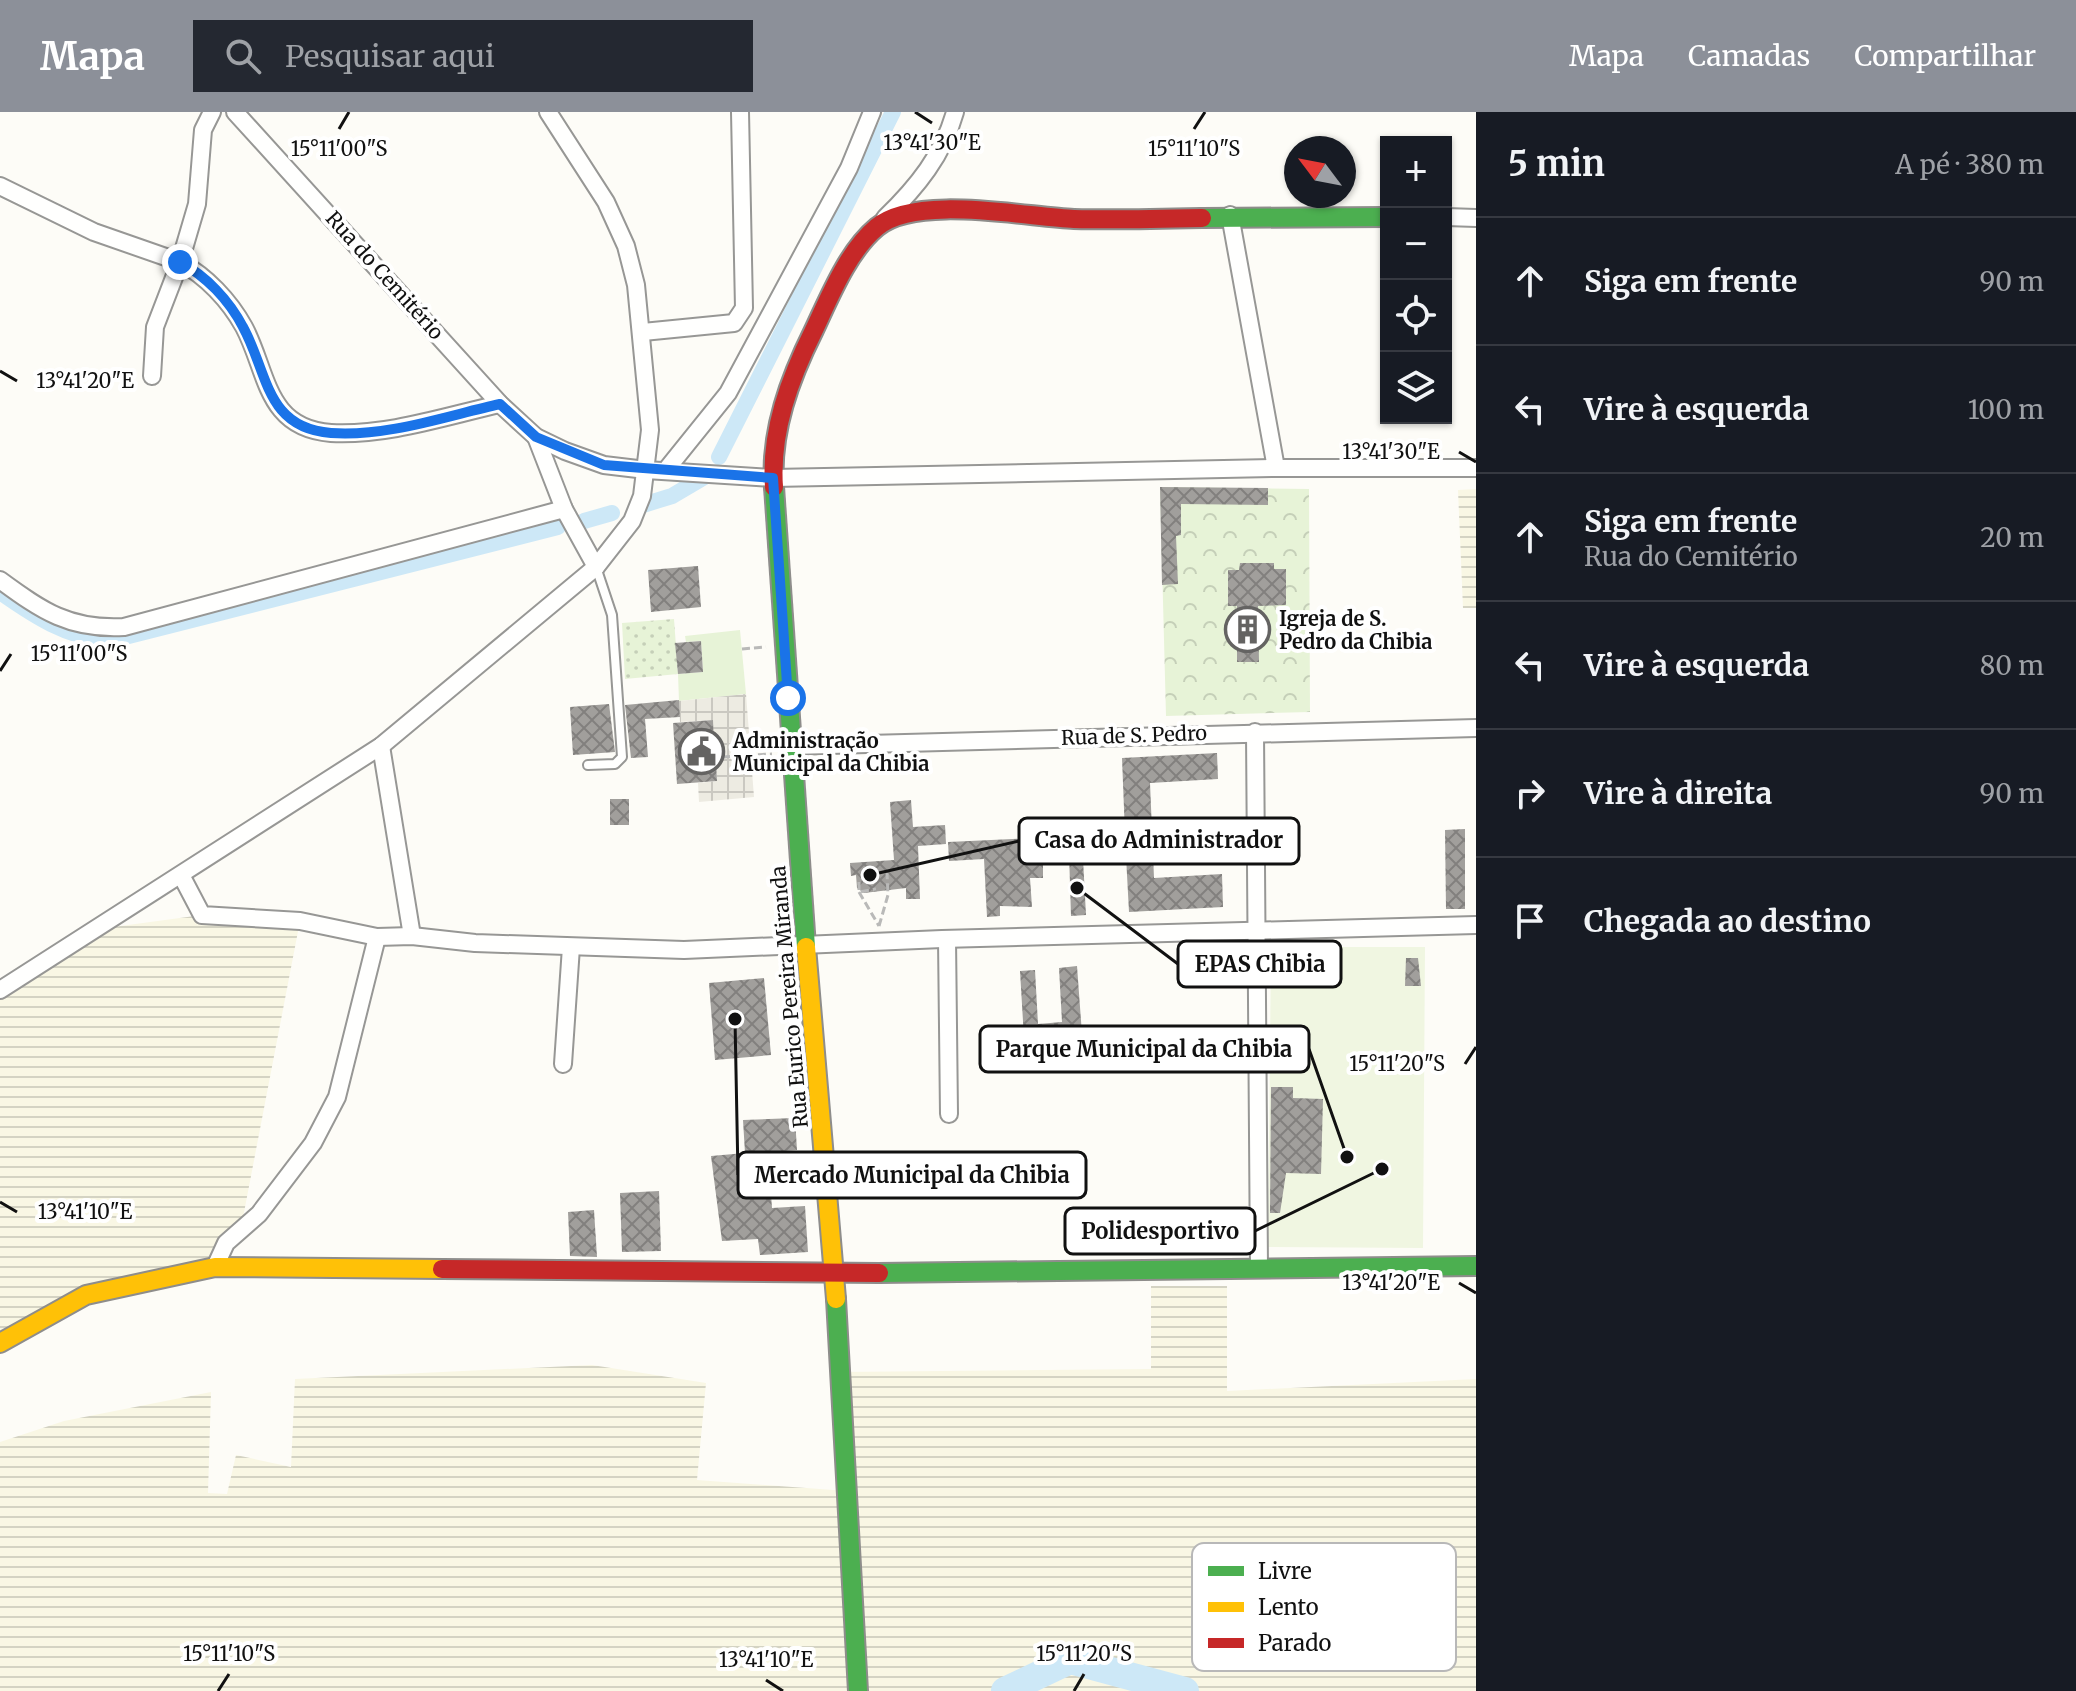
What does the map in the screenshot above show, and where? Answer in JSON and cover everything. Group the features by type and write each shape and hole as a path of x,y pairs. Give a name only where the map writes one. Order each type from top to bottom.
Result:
{"street":[{"path":"152,376 155,327 180,262 197,204 203,130 212,112"},
{"name":"Rua do Cemitério","path":"235,112 500,404 536,437"},
{"path":"0,990 381,746 596,567 632,521 646,470 650,430 643,332 636,285 626,246 606,202 548,112"},
{"path":"643,332 734,323 744,308 740,112"},
{"path":"666,470 728,393 849,168 872,112"},
{"path":"878,225 921,181 948,137 955,112"},
{"path":"0,186 94,232 180,262 206,279 242,325 275,404 312,430 365,433 500,404"},
{"path":"878,225 910,213 964,212 1074,219 1230,215 1380,217"},
{"path":"1230,215 1276,468"},
{"path":"1452,217 1476,218"},
{"name":"Rua Eurico Pereira Miranda","path":"858,1691 835,1273 806,945 773,478 783,403 811,333 866,239 878,225"},
{"path":"536,437 604,465 773,478 1276,468 1476,468"},
{"path":"536,437 564,509 596,567"},
{"path":"0,580 62,620 99,628 124,627 564,509"},
{"name":"Rua de S. Pedro","path":"792,750 1255,732 1476,728"},
{"path":"1255,732 1259,931 1259,1268"},
{"path":"381,746 412,936"},
{"path":"181,875 202,915 300,921 377,937 412,936 571,947 706,950 806,945 879,934 947,939 1476,925"},
{"path":"215,1267 226,1243 259,1214 328,1119 337,1097 377,937"},
{"path":"947,939 949,1114"},
{"path":"563,1064 571,947"},
{"path":"0,1343 86,1295 215,1267 835,1273 1476,1266"}],"lane":[{"path":"588,765 615,764 622,757 612,615 596,567"}],"path":[{"path":"742,649 785,646"},
{"path":"722,757 792,750"},
{"path":"879,934 888,895 887,873"},
{"path":"859,882 859,892 879,934"},
{"path":"859,892 876,889"}],"shaded area":[{"path":"1476,489 1476,608 1463,608 1458,490"},
{"path":"746,694 754,797 699,802 698,783 717,781 716,761 722,760 720,747 714,748 712,720 680,722 679,701"},
{"path":"202,915 300,921 241,1228 222,1254 117,1286 0,1343 0,990 91,930"},
{"path":"1151,1286 1227,1286 1227,1391 1476,1379 1476,1691 0,1691 0,1442 64,1421 211,1392 208,1493 227,1494 236,1455 291,1467 295,1379 592,1365 706,1383 697,1480 847,1491 840,1372 1151,1369"}],"green space":[{"path":"1160,487 1309,489 1310,712 1166,716"},
{"path":"674,619 678,674 625,679 622,623"},
{"path":"740,630 746,694 679,701 678,674 703,672 701,641 686,642 685,636"},
{"path":"1271,947 1425,947 1423,1248 1268,1247"}],"building":[{"path":"1160,487 1268,488 1268,505 1181,504 1181,535 1176,536 1178,584 1162,585"},
{"name":"Igreja de S. Pedro da Chibia","path":"1240,563 1274,563 1274,569 1286,569 1286,605 1258,606 1259,662 1237,662 1237,606 1228,606 1228,570 1239,570"},
{"path":"698,566 701,607 651,612 648,570"},
{"path":"701,641 703,672 678,674 675,643"},
{"path":"679,700 680,717 645,719 648,757 631,758 625,705"},
{"path":"609,704 615,752 573,755 570,707"},
{"name":"Administração Municipal da Chibia","path":"713,720 714,748 721,747 722,761 716,761 717,781 677,784 673,723"},
{"path":"1217,753 1218,779 1150,783 1154,878 1222,874 1223,907 1129,912 1126,856 1083,859 1086,915 1071,916 1069,853 1043,854 1043,878 1030,878 1032,907 1000,906 1000,916 987,917 984,859 949,861 948,842 1125,834 1122,758"},
{"path":"610,799 629,799 629,825 610,825"},
{"path":"911,800 913,827 945,825 946,844 918,846 920,899 906,899 906,888 864,893 857,888 856,875 851,876 850,863 894,860 890,802"},
{"path":"1465,829 1465,909 1446,909 1445,830"},
{"path":"1406,958 1418,958 1421,986 1405,986"},
{"path":"1077,966 1082,1034 1024,1038 1020,971 1035,970 1038,1024 1062,1022 1059,968"},
{"path":"764,978 771,1055 715,1060 709,983"},
{"path":"1271,1087 1293,1087 1293,1098 1323,1099 1321,1174 1286,1173 1280,1213 1270,1213"},
{"path":"795,1118 797,1150 768,1152 772,1208 805,1206 808,1252 760,1255 758,1239 722,1241 711,1156 745,1153 743,1120"},
{"path":"659,1191 661,1251 622,1252 620,1193"},
{"path":"594,1210 597,1257 570,1256 568,1212"}],"waterway":[{"path":"719,457 893,112"},
{"path":"643,505 672,496 706,476"},
{"path":"584,521 612,513"},
{"path":"0,592 38,617 65,630 109,641 558,527"},
{"path":"1005,1691 1070,1660 1185,1691"}],"traffic: fast":[{"path":"1202,218 1380,217"},
{"path":"774,487 806,947"},
{"path":"879,1273 1476,1266"},
{"path":"836,1299 858,1691"}],"traffic: slow":[{"path":"806,947 836,1299"},
{"path":"0,1343 86,1295 215,1267 442,1269"}],"traffic: jam":[{"path":"774,487 779,425 797,367 841,275 857,248 877,227 895,217 944,209 1074,219 1202,218"},
{"path":"442,1269 879,1273"}],"place":[{"name":"Igreja de S. Pedro da Chibia","path":"1248,629"},
{"name":"Administração Municipal da Chibia","path":"702,752"},
{"name":"Casa do Administrador","path":"870,875"},
{"name":"EPAS Chibia","path":"1077,888"},
{"name":"Mercado Municipal da Chibia","path":"735,1019"},
{"name":"Parque Municipal da Chibia","path":"1347,1157"},
{"name":"Polidesportivo","path":"1382,1169"}],"route":[{"path":"180,262 212,285 242,325 275,404 295,421 312,430 365,433 500,404 536,437 604,465 773,478 788,698"}]}
